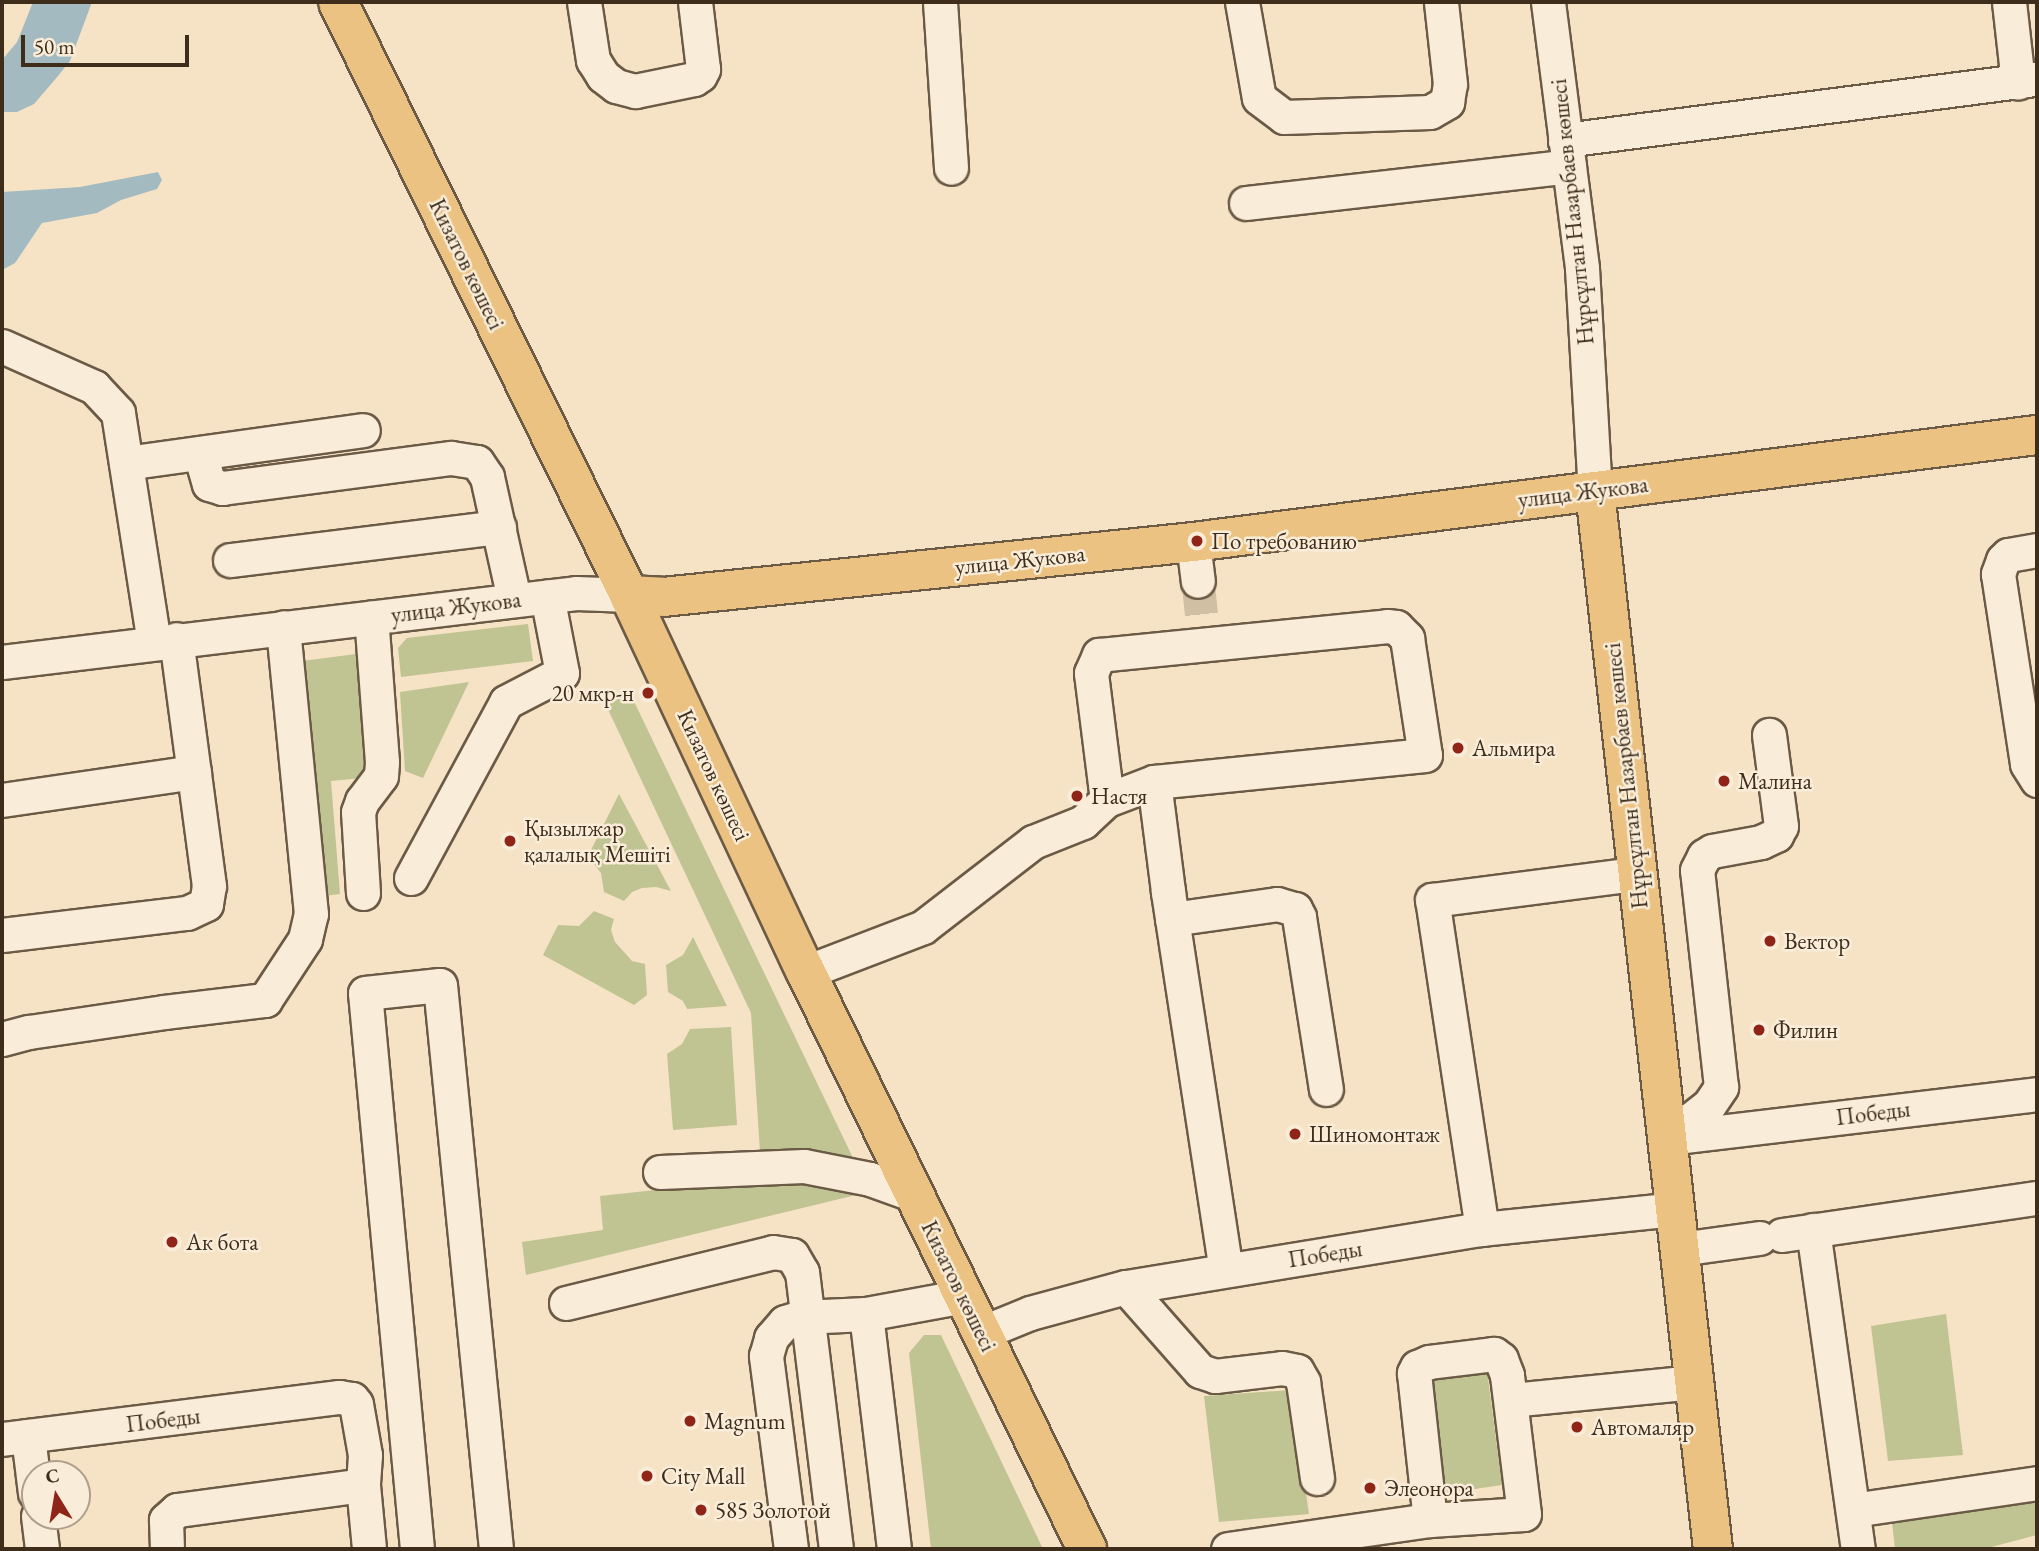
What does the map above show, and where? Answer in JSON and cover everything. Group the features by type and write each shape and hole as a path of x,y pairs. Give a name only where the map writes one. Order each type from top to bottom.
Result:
{"main road":[{"name":"Кизатов көшесі","path":"338,2 629,596 806,972 1087,1549"},
{"name":"улица Жукова","path":"629,596 671,596 1193,542 2037,435"},
{"name":"Нұрсұлтан Назарбаев көшесі","path":"1595,491 1680,1249 1692,1382 1713,1549"}],"street":[{"path":"584,2 593,60 603,76 616,86 635,90 694,79 700,75 703,69 695,2"},
{"path":"940,2 951,168"},
{"path":"1242,2 1259,98 1283,117 1430,112 1447,102 1450,84 1441,2"},
{"name":"Нұрсұлтан Назарбаев көшесі","path":"1548,2 1582,268 1595,491"},
{"path":"1247,204 2028,81 2009,2"},
{"path":"2,346 94,387 118,413 126,463 194,772 209,886 208,900 195,911 151,926 2,935"},
{"path":"126,463 363,430"},
{"path":"200,453 209,484 222,488 451,457 477,462 487,477 514,599"},
{"path":"230,559 499,527"},
{"path":"1193,542 1198,580"},
{"path":"2037,550 2008,555 1998,573 2027,764 2037,780"},
{"name":"улица Жукова","path":"2,662 514,599 576,593 629,596"},
{"path":"411,878 506,702 562,673 547,596"},
{"path":"363,893 358,812 362,801 381,776 382,762 371,617"},
{"path":"2,1039 162,998 265,1000 308,931 310,899 283,627"},
{"path":"806,972 923,927 1033,842 1083,822 1107,800 1154,782 1425,755 1409,646 1404,632 1396,627 1204,631 1105,653 1095,660 1091,673 1107,800"},
{"path":"1667,1138 1709,1105 1721,1087 1697,870 1704,856 1712,851 1761,842 1776,835 1781,826 1769,735"},
{"path":"2,800 194,772"},
{"path":"1154,782 1172,919 1226,1270"},
{"path":"1482,1229 1432,900 1636,874"},
{"path":"1172,919 1277,904 1295,909 1301,926 1326,1089"},
{"path":"417,1549 365,993 440,985 496,1549"},
{"name":"Победы","path":"1667,1138 2037,1094"},
{"path":"660,1172 804,1166 870,1179 915,1195"},
{"path":"1680,1249 2037,1198"},
{"name":"Победы","path":"981,1333 1030,1313 1126,1287 1482,1229 1675,1209"},
{"path":"1785,1234 1853,1510 1858,1549"},
{"path":"566,1303 783,1252 798,1262 808,1318 836,1549"},
{"path":"1126,1287 1200,1371 1215,1376 1282,1368 1297,1371 1303,1382 1317,1478"},
{"path":"792,1549 766,1356 777,1328 793,1319 866,1314 964,1296"},
{"path":"866,1314 894,1549"},
{"path":"1228,1549 1430,1520 1524,1514 1511,1400 1504,1365 1494,1354 1429,1362 1416,1367 1414,1379 1430,1520"},
{"path":"1511,1400 1692,1382"},
{"name":"Победы","path":"15,1437 346,1397 356,1404 365,1455 363,1485"},
{"path":"15,1437 23,1460"},
{"path":"1853,1510 2037,1483"},
{"path":"167,1549 166,1520 177,1510 363,1485 369,1549"},
{"path":"40,1530 42,1549"}],"green space":[{"path":"528,624 533,661 401,677 398,648 407,638"},
{"path":"364,653 371,768 362,778 331,781 340,894 316,897 294,662"},
{"path":"469,682 423,778 405,771 400,692"},
{"path":"629,691 854,1160 760,1152 751,1013 605,703"},
{"path":"619,794 671,891 656,887 642,888 632,892 624,901 604,892 601,873 588,856"},
{"path":"594,911 614,919 611,930 615,942 632,961 645,964 647,995 634,1005 543,955 558,925 579,926"},
{"path":"693,937 727,1006 687,1009 683,1001 668,992 666,965 683,955"},
{"path":"731,1027 737,1125 673,1130 667,1054 682,1044 690,1029"},
{"path":"813,1173 854,1181 856,1195 526,1275 522,1242 603,1230 600,1196"},
{"path":"1946,1314 1963,1455 1888,1461 1871,1326"},
{"path":"924,1335 941,1335 1043,1549 931,1549 909,1353"},
{"path":"1486,1363 1502,1485 1434,1495 1421,1372"},
{"path":"1291,1390 1309,1514 1219,1522 1204,1396"},
{"path":"2037,1495 2037,1535 1984,1549 1895,1549 1892,1522"}],"water":[{"path":"33,2 92,2 70,61 58,76 34,104 17,112 2,112 2,60 17,42"},
{"path":"158,172 162,180 157,189 121,200 97,213 42,223 15,263 2,270 2,192 80,187"}],"tunnel":[{"path":"1198,581 1202,620"}],"place":[{"name":"По требованию","path":"1197,541"},
{"name":"20 мкр-н","path":"648,693"},
{"name":"Альмира","path":"1458,748"},
{"name":"Малина","path":"1724,781"},
{"name":"Настя","path":"1077,796"},
{"name":"Қызылжар қалалық Мешіті","path":"510,841"},
{"name":"Вектор","path":"1770,941"},
{"name":"Филин","path":"1759,1030"},
{"name":"Шиномонтаж","path":"1295,1134"},
{"name":"Ак бота","path":"172,1242"},
{"name":"Magnum","path":"690,1421"},
{"name":"Автомаляр","path":"1577,1427"},
{"name":"City Mall","path":"647,1476"},
{"name":"Элеонора","path":"1370,1488"},
{"name":"585 Золотой","path":"701,1510"}]}
